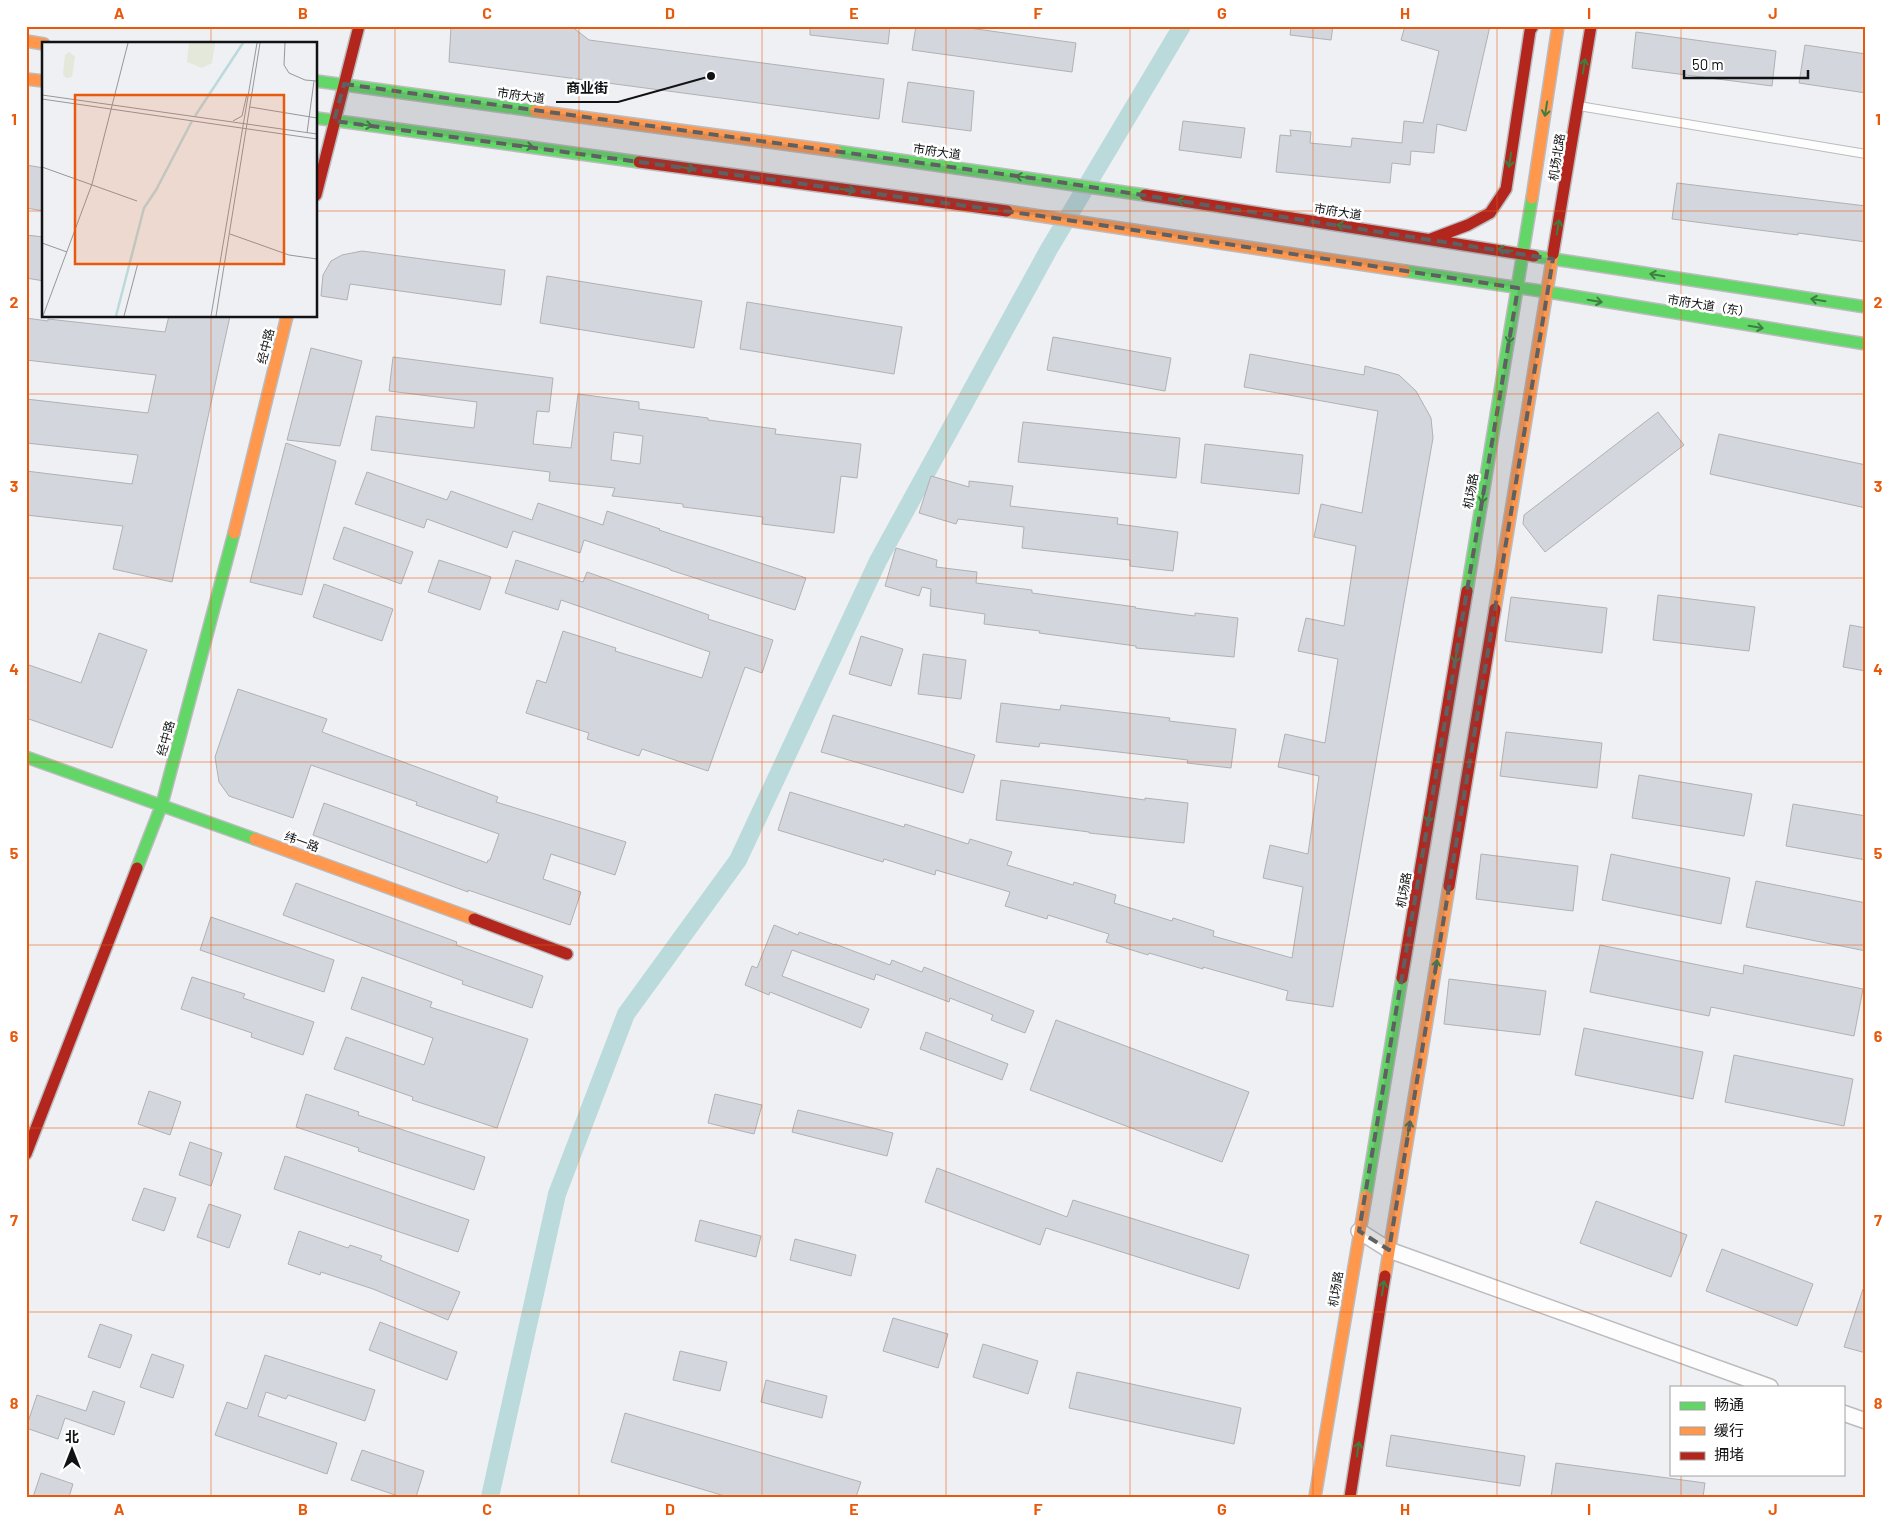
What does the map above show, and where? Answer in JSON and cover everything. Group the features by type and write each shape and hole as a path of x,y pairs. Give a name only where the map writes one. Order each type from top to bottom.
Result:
{"main road":[{"path":"318,187 359,26"},
{"path":"1430,239 1468,225 1490,213 1506,189 1530,31 1533,26"},
{"name":"机场北路","path":"1518,288 1558,26"},
{"name":"机场北路","path":"1548,292 1591,26"},
{"path":"26,41 42,44"},
{"path":"26,79 42,82"},
{"name":"市府大道","path":"318,81 1046,180 1553,259"},
{"path":"318,118 1051,217 1548,292 1389,1250 1350,1497"},
{"name":"市府大道（东）","path":"1553,259 1866,307"},
{"name":"机场路","path":"1315,1497 1518,288"},
{"name":"市府大道（东）","path":"1548,292 1866,344"},
{"name":"经中路","path":"26,1154 162,804 225,570 287,318"},
{"name":"纬一路","path":"26,757 162,804 567,954"}],"street":[{"path":"1359,1231 1389,1250 1767,1386"},
{"path":"1844,1413 1866,1421"}],"lane":[{"path":"1578,106 1866,154"}],"highlighted area":[{"path":"344,84 1046,180 1553,259 1389,1250 1359,1231 1518,288 1041,216 334,121"}],"building":[{"path":"451,26 571,26 589,40 884,79 879,119 449,62"},
{"path":"810,26 890,26 888,44 810,35"},
{"path":"916,26 955,26 1076,43 1072,72 912,50"},
{"path":"1291,26 1333,26 1331,40 1290,35"},
{"path":"1405,26 1490,26 1466,131 1437,124 1434,153 1411,151 1410,165 1392,163 1390,183 1276,172 1280,135 1291,136 1290,130 1311,132 1310,143 1351,147 1352,138 1402,143 1404,121 1423,123 1439,51 1401,40"},
{"path":"1636,32 1776,51 1772,86 1632,68"},
{"path":"1805,45 1866,54 1866,93 1799,83"},
{"path":"908,82 974,91 971,131 902,122"},
{"path":"1183,121 1245,128 1241,158 1179,150"},
{"path":"26,165 42,168 42,211 26,208"},
{"path":"1677,183 1866,206 1866,242 1672,219"},
{"path":"26,235 42,237 42,281 26,278"},
{"path":"362,251 505,270 501,305 350,284 347,300 321,296 323,275 331,261 342,255"},
{"path":"547,276 702,301 694,348 540,323"},
{"path":"747,302 902,327 894,374 740,349"},
{"path":"26,318 165,332 168,318 230,318 172,582 113,569 123,526 26,515 26,471 132,484 138,455 26,443 26,399 148,413 156,375 26,360"},
{"path":"1053,337 1171,358 1165,391 1047,370"},
{"path":"311,348 362,361 340,446 287,440"},
{"path":"1250,354 1364,375 1365,366 1399,375 1416,391 1431,418 1433,438 1333,1007 1286,1000 1288,991 1149,953 1148,955 1106,942 1109,934 1048,915 1047,919 1005,906 1010,892 936,870 935,875 884,859 883,862 778,830 790,792 904,827 905,824 968,844 970,839 1012,852 1007,865 1073,885 1074,882 1116,895 1114,903 1172,921 1173,918 1214,931 1213,936 1292,958 1303,887 1263,878 1270,845 1308,854 1319,776 1278,767 1285,734 1325,743 1338,659 1298,651 1306,618 1344,626 1356,546 1314,537 1321,504 1362,513 1378,411 1244,387"},
{"path":"393,357 553,378 549,412 537,411 533,444 571,448 578,394 639,402 639,409 776,429 775,434 861,444 857,478 841,476 834,533 762,524 763,517 683,507 683,504 612,496 615,488 549,481 550,472 371,450 376,416 474,428 477,402 389,391","holes":["614,432 643,436 640,464 611,460"]},
{"path":"1658,412 1684,445 1545,552 1523,524 1524,515"},
{"path":"1023,422 1180,438 1176,478 1018,462"},
{"path":"1719,434 1866,465 1866,508 1710,474"},
{"path":"286,443 336,461 302,595 250,582"},
{"path":"1205,444 1303,455 1299,494 1201,483"},
{"path":"367,472 447,500 451,491 532,520 538,503 603,525 607,511 806,578 795,610 584,540 580,553 513,531 507,548 427,519 424,528 355,504"},
{"path":"931,476 969,487 969,481 1013,486 1010,506 1118,518 1117,524 1178,532 1173,571 1130,566 1130,560 1022,548 1024,527 958,519 956,524 919,513"},
{"path":"344,527 413,552 401,584 333,559"},
{"path":"896,548 937,560 936,567 977,572 976,583 1032,590 1032,593 1135,608 1195,616 1195,613 1238,618 1234,657 1136,648 1136,646 984,624 985,614 930,606 931,589 922,587 919,596 885,586"},
{"path":"439,560 491,577 480,610 428,592"},
{"path":"516,560 583,582 587,572 709,615 708,619 773,640 762,673 745,667 708,771 642,749 639,756 587,739 589,733 526,713 537,680 546,683 563,631 616,648 615,651 702,678 710,652 561,600 558,610 505,593"},
{"path":"324,584 393,609 382,641 313,617"},
{"path":"1658,595 1755,607 1749,651 1653,640"},
{"path":"1511,597 1607,608 1602,653 1505,641"},
{"path":"1850,625 1866,628 1866,671 1843,667"},
{"path":"99,633 147,650 112,748 26,718 26,664 81,683"},
{"path":"861,636 903,649 891,686 849,674"},
{"path":"923,654 966,660 961,699 918,694"},
{"path":"238,689 327,719 322,732 498,797 496,802 626,842 615,875 551,854 543,879 581,892 570,925 468,890 468,892 313,835 324,803 487,863 490,860 499,834 416,805 417,802 311,765 293,818 229,796 219,782 215,757"},
{"path":"1001,703 1060,710 1061,705 1170,718 1169,721 1236,729 1231,768 1187,763 1188,760 1040,743 1039,747 996,742"},
{"path":"833,715 975,755 963,793 821,752"},
{"path":"1506,732 1602,743 1597,788 1500,776"},
{"path":"1639,775 1752,794 1744,836 1632,818"},
{"path":"1001,780 1145,800 1145,798 1188,803 1184,843 1089,833 996,820"},
{"path":"1793,804 1866,816 1866,860 1786,846"},
{"path":"1481,854 1578,866 1573,911 1476,899"},
{"path":"1611,854 1730,878 1721,924 1602,900"},
{"path":"1756,881 1866,903 1866,951 1746,927"},
{"path":"296,883 457,942 456,945 543,976 532,1008 462,984 463,981 283,915"},
{"path":"211,917 334,960 324,992 200,950"},
{"path":"774,925 798,935 799,932 835,944 890,965 892,960 922,972 924,967 1034,1011 1025,1033 991,1020 993,1015 950,998 949,1002 876,974 874,980 792,950 782,976 869,1009 861,1028 770,992 769,995 745,985 752,966 757,968"},
{"path":"1600,945 1743,974 1744,965 1863,989 1854,1036 1711,1007 1709,1016 1590,992"},
{"path":"192,977 245,994 243,998 314,1022 303,1055 251,1037 252,1033 181,1009"},
{"path":"362,977 432,1002 430,1007 528,1039 497,1128 412,1100 413,1097 334,1069 346,1037 424,1065 433,1038 351,1009"},
{"path":"1449,979 1546,991 1540,1035 1444,1024"},
{"path":"1056,1020 1249,1092 1222,1162 1030,1090"},
{"path":"1584,1028 1703,1052 1693,1099 1575,1075"},
{"path":"926,1032 1008,1064 1002,1080 920,1049"},
{"path":"1734,1055 1853,1079 1844,1126 1725,1102"},
{"path":"149,1091 181,1102 170,1135 138,1124"},
{"path":"306,1094 359,1112 358,1115 485,1157 474,1190 358,1151 359,1148 296,1127"},
{"path":"715,1094 762,1105 754,1134 708,1123"},
{"path":"798,1110 893,1133 887,1156 792,1132"},
{"path":"190,1142 222,1153 211,1186 179,1175"},
{"path":"285,1156 469,1220 458,1252 274,1189"},
{"path":"937,1168 1067,1217 1073,1200 1249,1255 1239,1289 1046,1228 1040,1245 925,1202"},
{"path":"144,1188 176,1198 164,1231 132,1220"},
{"path":"1596,1201 1687,1235 1671,1277 1580,1243"},
{"path":"209,1204 241,1215 229,1248 197,1237"},
{"path":"700,1220 761,1236 756,1257 695,1241"},
{"path":"299,1231 348,1248 350,1245 382,1256 380,1260 460,1292 448,1320 373,1289 321,1272 320,1275 288,1264"},
{"path":"795,1239 856,1255 851,1276 790,1260"},
{"path":"1722,1249 1813,1284 1797,1326 1706,1291"},
{"path":"1863,1289 1866,1289 1866,1353 1844,1347"},
{"path":"893,1318 948,1334 938,1368 883,1351"},
{"path":"380,1322 457,1352 447,1380 369,1350"},
{"path":"100,1324 132,1335 120,1368 88,1357"},
{"path":"983,1344 1038,1361 1028,1394 973,1377"},
{"path":"680,1351 727,1362 720,1391 673,1380"},
{"path":"152,1354 184,1365 173,1398 140,1387"},
{"path":"265,1355 375,1390 365,1421 288,1395 286,1399 266,1392 258,1416 337,1443 327,1474 215,1435 227,1402 247,1409"},
{"path":"1077,1372 1241,1408 1234,1444 1069,1408"},
{"path":"766,1380 827,1396 822,1418 761,1402"},
{"path":"93,1391 125,1402 114,1435 65,1418 58,1439 26,1428 37,1395 86,1411"},
{"path":"625,1413 861,1482 856,1497 728,1497 611,1462"},
{"path":"1391,1435 1525,1456 1520,1486 1386,1466"},
{"path":"362,1450 424,1471 416,1497 401,1497 351,1480"},
{"path":"1556,1463 1705,1483 1703,1497 1551,1497"},
{"path":"41,1473 73,1484 69,1497 33,1497"}],"waterway":[{"path":"490,1497 557,1194 626,1014 738,860 878,561 1049,249 1182,26"}],"traffic: fast":[{"path":"318,81 535,111"},
{"path":"318,118 639,162"},
{"path":"836,151 1145,195"},
{"path":"1467,591 1532,198"},
{"path":"1534,256 1866,307"},
{"path":"1405,271 1548,292 1866,344"},
{"path":"137,868 162,804 234,533"},
{"path":"26,757 255,839"},
{"path":"1366,1196 1402,978"}],"traffic: slow":[{"path":"1532,198 1558,26"},
{"path":"26,41 42,44"},
{"path":"26,79 42,81"},
{"path":"535,111 836,151"},
{"path":"1007,211 1405,271"},
{"path":"1495,609 1553,254"},
{"path":"234,533 287,318"},
{"path":"255,839 474,919"},
{"path":"1385,1276 1449,886"},
{"path":"1315,1497 1366,1196"}],"traffic: jam":[{"path":"318,187 359,26"},
{"path":"1431,239 1468,225 1490,213 1506,189 1530,31 1533,26"},
{"path":"1553,254 1591,26"},
{"path":"639,162 1007,211"},
{"path":"1145,195 1534,256"},
{"path":"1402,978 1467,591"},
{"path":"1449,886 1495,609"},
{"path":"26,1154 137,868"},
{"path":"474,919 567,954"},
{"path":"1350,1497 1385,1276"}],"place":[{"name":"商业街","path":"711,76"}]}
